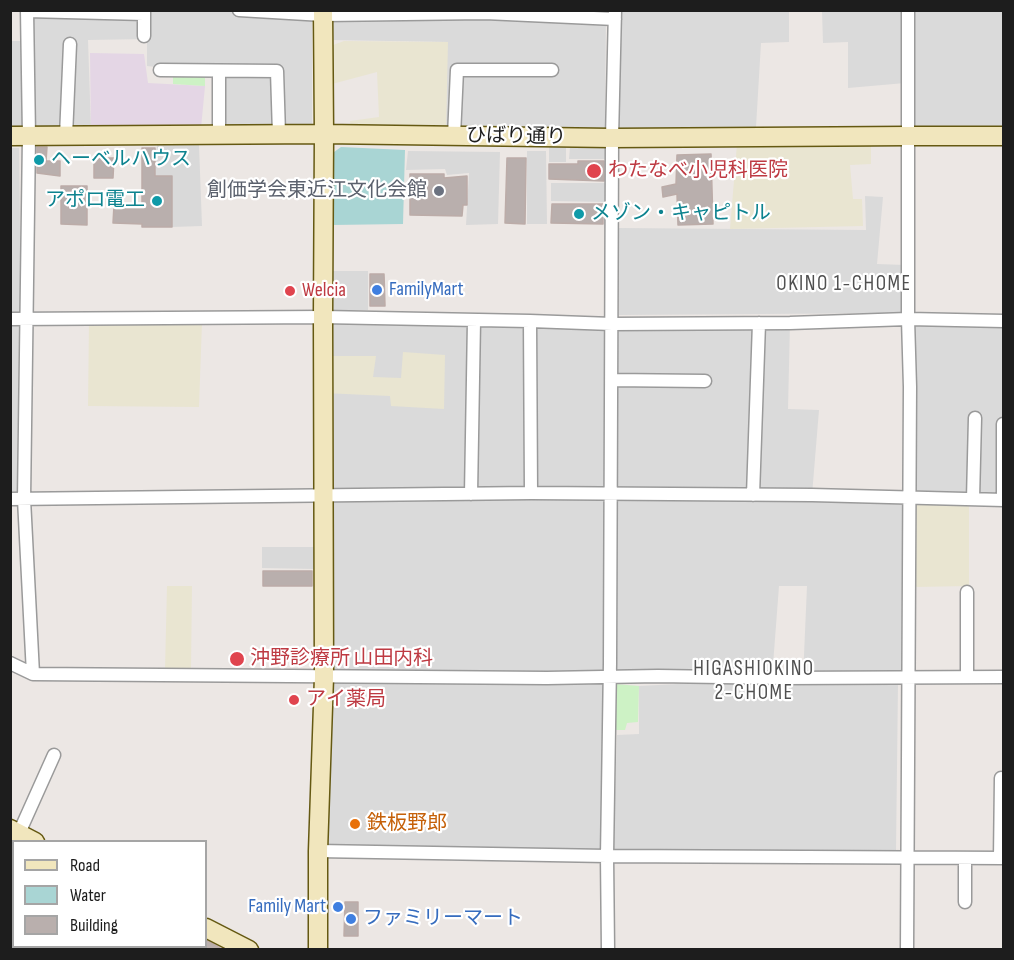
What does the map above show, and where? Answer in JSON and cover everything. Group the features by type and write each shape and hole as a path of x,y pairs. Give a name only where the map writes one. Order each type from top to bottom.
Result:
{"street":[{"path":"239,10 323,13 485,12 615,15 612,138 608,950"},
{"path":"908,10 910,387 908,950"},
{"path":"33,674 24,499 29,136 27,11 144,12 144,36"},
{"path":"318,950 318,851 324,677 323,13"},
{"path":"66,136 70,44"},
{"path":"160,70 277,71 279,134"},
{"path":"454,136 457,70 552,70"},
{"path":"219,71 219,135"},
{"name":"ひばり通り","path":"10,136 324,134 612,138 1004,136"},
{"path":"10,319 323,317 612,324 908,319 1004,321"},
{"path":"471,494 474,321"},
{"path":"530,321 531,493"},
{"path":"753,495 759,323"},
{"path":"611,380 705,381"},
{"path":"973,499 975,418"},
{"path":"10,499 531,493 1003,500 1003,424"},
{"path":"967,676 968,592"},
{"path":"10,663 33,674 610,678 658,676 1004,677"},
{"path":"22,835 54,755"},
{"path":"318,851 607,856 1002,858 1001,778"},
{"path":"965,858 965,902"},
{"path":"207,929 249,950"}],"shaded area":[{"path":"30,11 312,11 312,125 221,127 222,74 147,66 147,39 88,40 91,129 32,129"},
{"path":"333,11 606,11 605,132 446,129 447,42 333,40"},
{"path":"621,11 789,11 789,42 761,43 756,127 618,129"},
{"path":"822,11 905,11 905,83 848,88 848,42 823,43"},
{"path":"908,11 1003,11 1003,135 908,136"},
{"path":"11,41 22,41 22,127 11,126"},
{"path":"344,41 448,42 446,129 351,129 350,121 379,117 377,72 332,84 333,45"},
{"path":"90,53 144,54 148,83 205,86 201,128 91,129"},
{"path":"737,144 871,144 871,164 850,165 853,199 862,199 863,226 730,229"},
{"path":"157,145 199,145 202,226 172,227 172,176 155,176"},
{"path":"549,147 566,147 566,162 549,162"},
{"path":"570,147 608,147 608,159 569,159"},
{"path":"11,148 19,148 21,313 11,313"},
{"path":"408,151 500,152 498,224 466,225 469,173 447,175 445,169 406,170"},
{"path":"527,151 546,151 547,224 527,224"},
{"path":"551,183 607,183 607,202 551,201"},
{"path":"865,196 883,197 877,264 905,265 905,313 619,315 619,228 866,230"},
{"path":"331,271 368,271 368,310 331,310"},
{"path":"323,317 790,323 788,409 819,410 812,495 906,501 901,677 803,678 807,586 779,586 772,678 610,678 607,856 318,851"},
{"path":"89,321 202,322 199,407 88,406"},
{"path":"11,323 19,323 17,493 11,493"},
{"path":"911,325 1003,326 1003,493 914,492"},
{"path":"403,352 445,355 444,409 391,406 390,396 323,393 323,356 376,356 373,377 401,378"},
{"path":"915,503 969,504 969,586 915,587"},
{"path":"262,547 314,547 314,569 262,568"},
{"path":"167,586 192,586 191,670 165,670"},
{"path":"697,683 898,683 896,851 613,851 617,735 639,734 639,686"},
{"path":"10,836 19,840 12,840 12,948 207,948 207,935 235,949 11,949"}],"green space":[{"path":"205,71 205,86 173,84 173,73"},
{"path":"615,684 639,686 638,722 627,723 625,730 614,730"}],"water":[{"path":"341,147 405,150 403,224 332,225 330,155"}],"building":[{"path":"37,147 47,147 46,161 60,161 60,176 37,173"},
{"name":"アポロ電工","path":"142,148 155,148 155,176 172,176 172,227 142,227 142,224 113,223 114,205 142,206"},
{"path":"711,154 713,224 678,225 677,194 663,197 662,187 676,184 677,155"},
{"path":"94,158 114,158 113,178 94,178"},
{"path":"507,158 526,158 525,224 505,223"},
{"path":"578,161 604,161 604,181 549,179 549,164 578,164"},
{"name":"創価学会東近江文化会館","path":"410,174 444,174 444,178 467,176 467,205 463,205 462,216 410,215"},
{"path":"61,186 87,186 87,225 61,224"},
{"name":"メゾン・キャピトル","path":"552,204 603,204 603,224 551,223"},
{"name":"FamilyMart","path":"370,274 384,274 385,306 370,306"},
{"path":"263,571 312,571 312,586 263,586"},
{"name":"ファミリーマート","path":"345,902 358,902 358,936 344,936"},
{"path":"207,941 223,950 206,950"}],"place":[{"name":"ヘーベルハウス","path":"39,160"},
{"name":"わたなべ小児科医院","path":"594,171"},
{"name":"創価学会東近江文化会館","path":"439,191"},
{"name":"アポロ電工","path":"157,201"},
{"name":"メゾン・キャピトル","path":"579,214"},
{"name":"FamilyMart","path":"377,290"},
{"name":"Welcia","path":"290,291"},
{"name":"沖野診療所 山田内科","path":"237,659"},
{"name":"アイ薬局","path":"294,700"},
{"name":"鉄板野郎","path":"355,824"},
{"name":"Family Mart","path":"338,907"},
{"name":"ファミリーマート","path":"351,919"}],"district":[{"name":"OKINO 1-CHOME","path":"844,285"},
{"name":"HIGASHIOKINO 2-CHOME","path":"754,682"}]}
